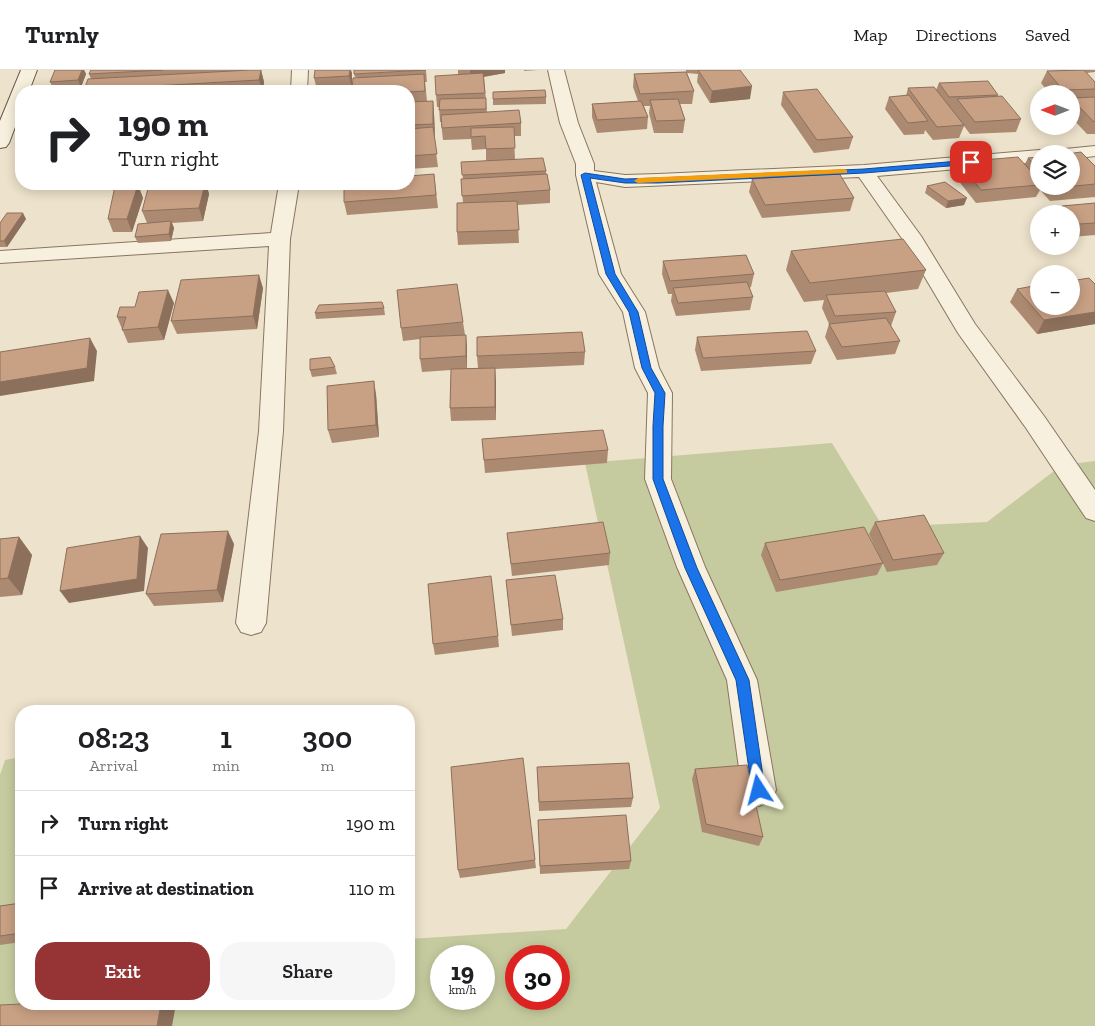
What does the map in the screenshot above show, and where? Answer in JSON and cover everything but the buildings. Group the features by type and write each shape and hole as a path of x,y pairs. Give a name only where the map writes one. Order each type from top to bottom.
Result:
{"street":[{"path":"23,85 29,70"},
{"path":"299,85 300,70"},
{"path":"556,70 569,123 585,164 585,175 610,274 634,312 647,368 660,393 658,479 691,568 742,680 759,790"},
{"path":"0,143 15,105"},
{"path":"1080,152 1095,150"},
{"path":"585,175 625,181 658,180 864,171 1030,157"},
{"path":"864,171 911,236 966,328 1035,422 1095,511"},
{"path":"252,622 271,431 280,239 288,190"},
{"path":"0,257 280,239"}],"green space":[{"path":"832,443 883,527 987,522 1062,465 1095,461 1095,1026 0,1026 0,775 5,760 15,758 15,1010 415,1010 415,939 566,929 660,808 585,463"}],"slow traffic":[{"path":"638,181 844,172"}],"route":[{"path":"759,790 742,680 691,568 658,479 660,393 647,368 634,312 610,274 585,175 625,181 658,180 864,171 971,162"}]}
